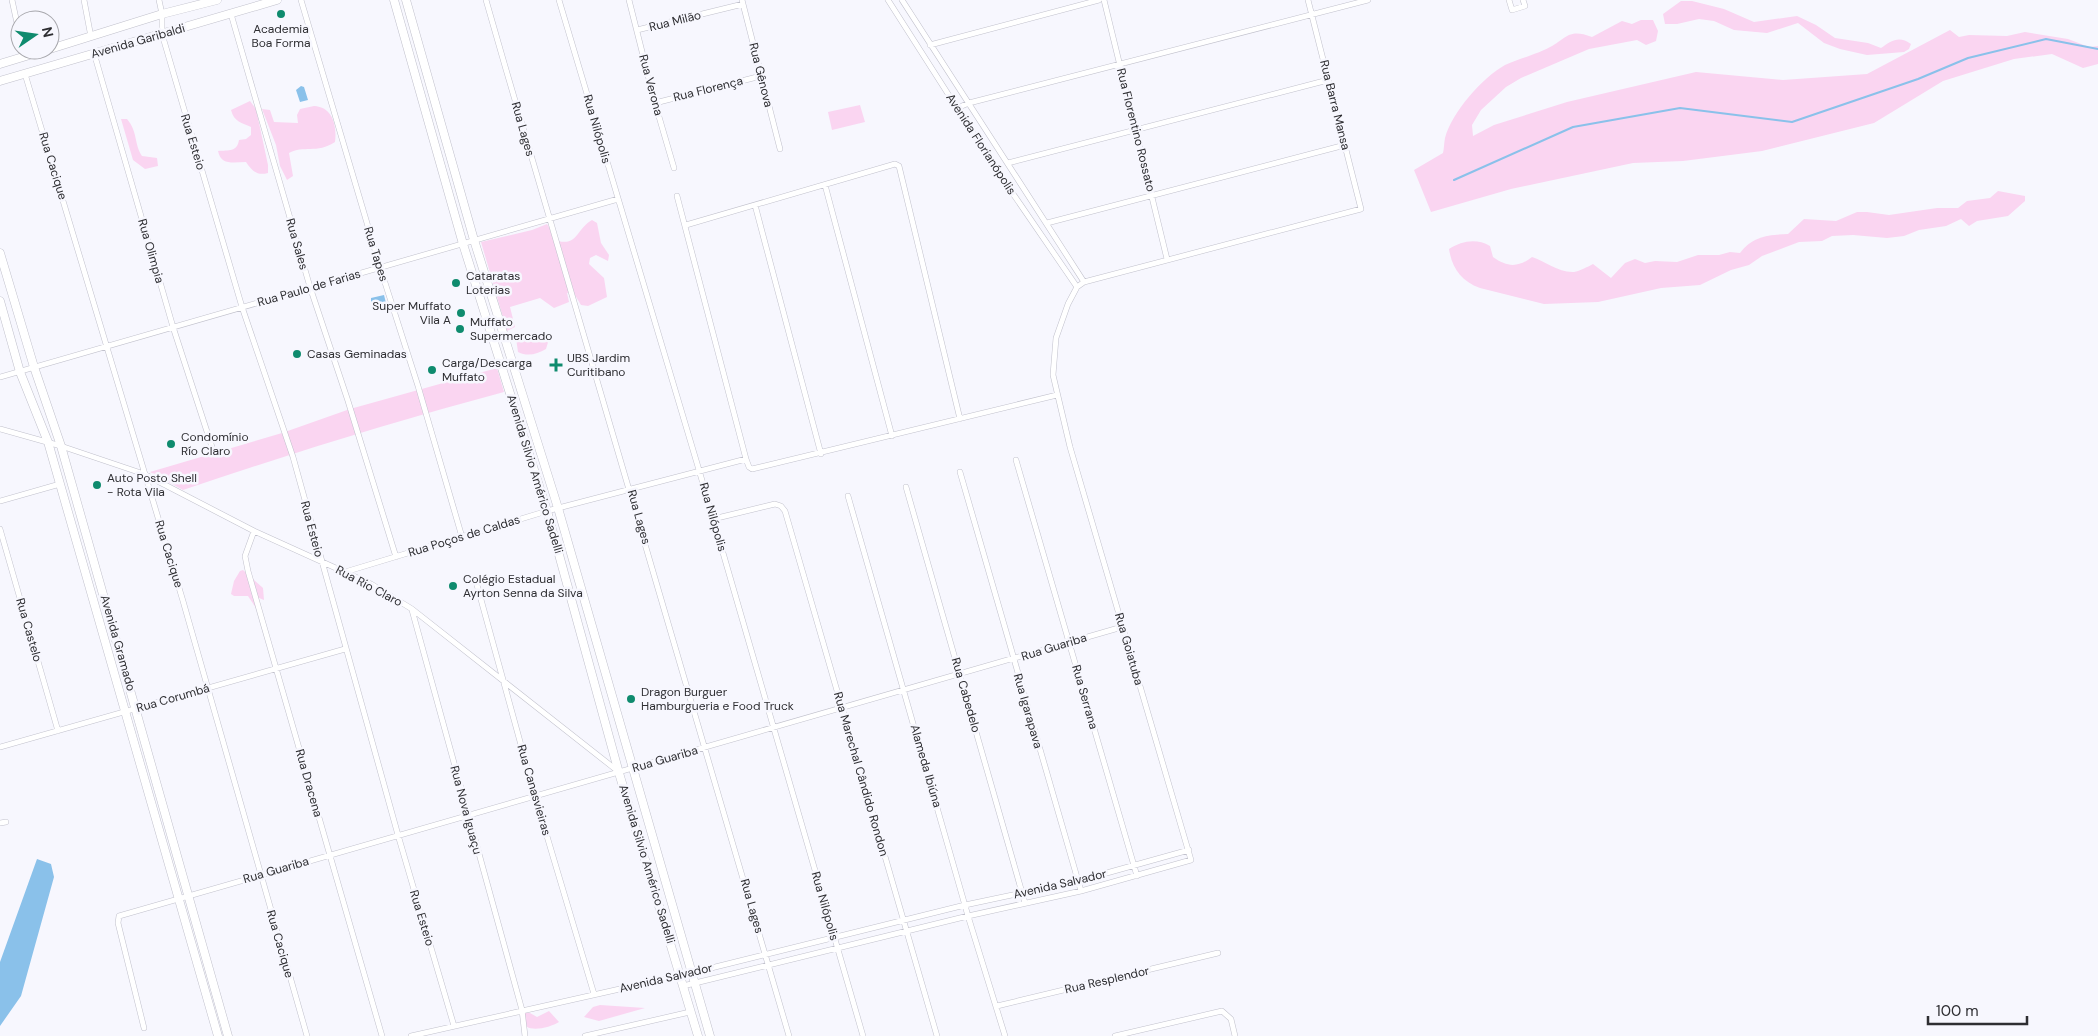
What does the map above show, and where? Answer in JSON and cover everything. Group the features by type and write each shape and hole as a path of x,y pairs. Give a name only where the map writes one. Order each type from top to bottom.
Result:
{"main road":[{"name":"Avenida Garibaldi","path":"60,46 162,14 217,0"},
{"name":"Avenida Garibaldi","path":"0,81 277,0"},
{"name":"Avenida Silvio Américo Sadelli","path":"394,0 463,244 547,511 620,773 698,1036"},
{"name":"Avenida Silvio Américo Sadelli","path":"406,0 474,240 558,508 710,1036"},
{"path":"421,98 432,94"},
{"name":"Avenida Gramado","path":"0,253 34,367 61,446 137,708 228,1036"},
{"path":"0,302 13,298"},
{"name":"Avenida Gramado","path":"0,302 20,372 48,442 218,1036"},
{"path":"524,436 534,433"}],"street":[{"path":"84,0 91,37"},
{"name":"Rua Esteio","path":"158,0 162,14 162,34 242,307 293,457 345,648 454,1026"},
{"name":"Rua Tapes","path":"300,0 462,537"},
{"name":"Rua Lages","path":"486,0 549,218 631,488 789,1036"},
{"name":"Rua Nilópolis","path":"559,0 700,470 863,1036"},
{"name":"Rua Verona","path":"629,0 655,103 674,168"},
{"name":"Avenida Florianópolis","path":"888,0 1076,287"},
{"name":"Avenida Florianópolis","path":"902,0 1084,282"},
{"path":"930,45 1099,0"},
{"name":"Rua Florentino Rossato","path":"1104,0 1167,259"},
{"name":"Rua Barra Mansa","path":"1167,259 1361,209 1308,0"},
{"path":"957,108 968,103 1368,0"},
{"path":"1509,0 1512,10 1525,6 1523,0"},
{"name":"Rua Milão","path":"637,30 742,2"},
{"name":"Rua Gênova","path":"742,2 780,149"},
{"name":"Rua Sales","path":"231,14 310,287 348,401 396,557"},
{"name":"Rua Olimpia","path":"94,53 173,326 212,447"},
{"name":"Rua Cacique","path":"25,74 183,601 307,1036"},
{"name":"Rua Florença","path":"655,103 761,76"},
{"path":"1008,163 1328,80"},
{"path":"1047,223 1345,145"},
{"path":"686,225 895,164 901,168 960,419"},
{"path":"825,185 892,436"},
{"path":"677,196 748,467 752,469 821,454 1058,395"},
{"name":"Rua Paulo de Farias","path":"0,377 618,198"},
{"path":"755,205 821,454"},
{"path":"1076,287 1084,282 1167,259"},
{"name":"Rua Goiatuba","path":"1076,287 1056,338 1053,375 1070,446 1189,850"},
{"name":"Rua Rio Claro","path":"0,429 61,446 144,474 254,531 371,584 412,609 620,773"},
{"name":"Rua Poços de Caldas","path":"345,572 547,511 746,459"},
{"name":"Rua Serrana","path":"1016,460 1137,876"},
{"name":"Rua Igarapava","path":"960,472 1081,891"},
{"path":"0,501 60,484"},
{"name":"Rua Cabedelo","path":"906,487 1025,904"},
{"name":"Alameda Ibiúna","path":"848,496 905,689 968,916 1005,1036"},
{"name":"Rua Marechal Cândido Rondon","path":"713,519 775,504 781,506 785,511 905,931 937,1036"},
{"name":"Rua Castelo","path":"0,529 58,731"},
{"name":"Rua Dracena","path":"254,531 246,551 246,562 382,1036"},
{"name":"Rua Canasvieiras","path":"477,585 535,796 594,994"},
{"name":"Rua Nova Iguaçu","path":"412,609 522,1010 525,1036"},
{"name":"Rua Guariba","path":"144,1028 117,918 119,916 260,874 620,773 905,689 1013,660 1122,627"},
{"name":"Rua Corumbá","path":"0,747 345,648"},
{"name":"Avenida Salvador","path":"411,1036 691,973 965,905 1078,881 1189,850 1190,861 1137,876 683,986"},
{"name":"Rua Resplendor","path":"996,1006 1218,954"},
{"path":"1115,1036 1222,1011 1230,1019 1235,1036"},
{"path":"585,1036 690,1012"}],"shaded area":[{"path":"1681,1 1692,1 1724,9 1754,22 1797,16 1816,25 1835,38 1868,43 1881,48 1899,39 1911,44 1909,49 1904,52 1867,55 1824,43 1798,23 1767,33 1734,30 1714,21 1699,19 1677,24 1665,24 1663,14"},
{"path":"1641,20 1653,20 1658,31 1656,41 1646,45 1637,40 1589,49 1521,78 1506,87 1481,110 1472,125 1473,136 1494,125 1567,102 1696,72 1783,80 1867,74 1950,30 1959,37 1969,35 2007,36 2025,32 2068,39 2089,47 2098,46 2098,64 2083,68 2052,54 2014,59 1943,81 1874,123 1762,151 1683,161 1633,163 1511,189 1431,212 1414,170 1443,153 1445,138 1454,117 1487,78 1505,65 1544,50 1571,34 1583,34 1592,37 1622,21 1632,24"},
{"path":"250,101 256,109 268,173 261,174 255,172 246,162 225,161 218,151 234,148 239,140 246,139 251,135 251,127 236,120 231,110"},
{"path":"860,105 865,122 832,130 828,112"},
{"path":"314,106 326,110 330,114 334,124 335,142 322,148 289,153 293,176 287,180 280,166 276,145 262,109 270,110 274,122 298,123 297,115 300,109"},
{"path":"121,119 127,119 130,124 142,156 157,158 158,166 145,169 133,160"},
{"path":"1998,191 2025,196 2025,201 2008,216 1977,221 1969,226 1961,219 1946,226 1919,230 1904,236 1887,238 1853,235 1832,236 1822,241 1799,242 1762,256 1749,265 1731,270 1700,285 1661,288 1598,302 1544,304 1480,288 1468,282 1458,273 1452,262 1449,249 1464,242 1480,242 1490,246 1493,257 1503,263 1512,265 1522,263 1532,257 1568,272 1581,270 1593,264 1611,278 1625,263 1635,259 1645,263 1655,261 1677,262 1698,255 1740,253 1750,243 1761,238 1788,234 1804,219 1836,221 1857,212 1889,215 1937,208 1958,208 1967,201 1990,198"},
{"path":"592,220 597,223 601,243 609,255 608,261 596,255 590,258 589,264 604,278 607,297 588,306 581,305 573,292 567,293 569,302 554,308 540,298 510,307 515,327 507,331 481,242 532,230 547,224 558,241 565,242 574,239 587,223"},
{"path":"521,335 528,337 543,335 549,339 546,349 532,354 518,352 516,338"},
{"path":"497,368 504,392 343,438 183,490 150,472 282,433 350,409"},
{"path":"243,570 263,588 264,600 259,598 256,608 248,596 234,596 231,594 234,581 240,571"},
{"path":"600,1005 645,1008 599,1021 584,1017 593,1007"},
{"path":"549,1011 559,1022 548,1027 534,1029 525,1025 523,1020 525,1013 530,1013 537,1017"}],"water":[{"path":"301,86 304,87 308,100 300,102 296,90"},
{"path":"384,295 386,303 380,302 371,305 371,298"},
{"path":"37,859 51,864 54,877 21,996 0,1026 0,962"}],"waterway":[{"path":"1454,180 1573,127 1680,108 1792,122 1918,79 1968,58 2046,39 2098,49"}],"place":[{"name":"Academia Boa Forma","path":"281,14"},
{"name":"Cataratas Loterias","path":"456,283"},
{"name":"Super Muffato Vila A","path":"461,313"},
{"name":"Muffato Supermercado","path":"460,329"},
{"name":"Casas Geminadas","path":"297,354"},
{"name":"UBS Jardim Curitibano","path":"556,365"},
{"name":"Carga/Descarga Muffato","path":"432,370"},
{"name":"Condomínio Río Claro","path":"171,444"},
{"name":"Auto Posto Shell - Rota Vila","path":"97,485"},
{"name":"Colégio Estadual Ayrton Senna da Silva","path":"453,586"},
{"name":"Dragon Burguer Hamburgueria e Food Truck","path":"631,699"}]}
